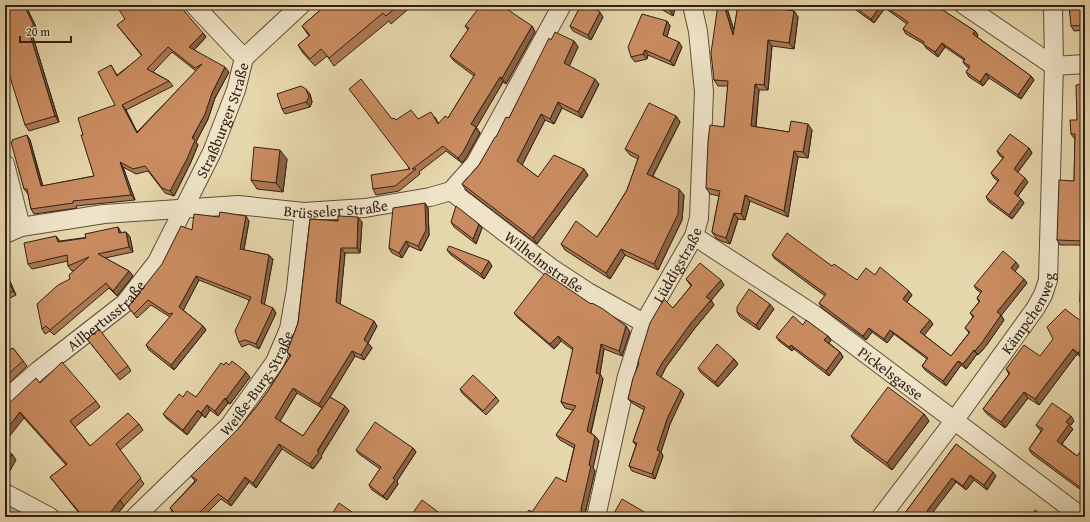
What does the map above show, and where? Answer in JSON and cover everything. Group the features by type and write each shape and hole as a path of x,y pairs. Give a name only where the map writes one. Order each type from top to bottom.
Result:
{"street":[{"path":"194,5 244,58"},
{"name":"Straßburger Straße","path":"184,208 212,152 236,90 244,58 301,5"},
{"path":"451,191 475,164 562,5"},
{"name":"Lüddigstraße","path":"596,517 627,376 644,322 694,236 699,218 704,92 698,30 692,5"},
{"path":"964,5 1054,66 1085,64"},
{"name":"Kämpchenweg","path":"881,517 954,421 1043,296 1048,280 1054,66 1052,5"},
{"path":"5,164 22,227"},
{"name":"Brüsseler Straße","path":"5,234 22,227 104,214 238,205 304,212 365,208 430,197 451,191"},
{"name":"Wilhelmstraße","path":"451,191 550,267 588,292 644,322"},
{"name":"Ailbertusstraße","path":"5,403 14,392 39,370 125,303 157,262 184,208"},
{"name":"Weiße-Burg-Straße","path":"135,517 229,426 276,362 289,329 296,289 304,212"},
{"name":"Pickelsgasse","path":"694,236 812,313 1082,517"},
{"path":"5,493 50,517"}],"green space":[{"path":"5,501 35,517 5,517"}],"building":[{"path":"5,5 24,5 34,26 28,28 55,116 25,125 5,61"},
{"path":"116,5 179,5 203,33 189,47 225,67 212,93 205,114 192,138 195,140 187,159 170,191 162,188 145,166 133,169 120,162 131,195 73,201 73,203 31,209 27,189 24,189 11,142 13,141 12,140 27,135 41,186 94,176 81,135 83,135 78,118 115,105 98,72 111,65 117,76 142,55 117,25 125,19","holes":["168,47 195,68 202,64 137,133 122,105 169,81 147,69"]},
{"path":"326,5 399,5 386,16 383,13 329,58 321,49 310,59 298,45 310,35 302,26"},
{"path":"481,5 501,5 532,26 502,78 500,77 471,124 476,127 463,152 458,158 443,146 412,169 416,169 395,186 373,189 371,175 410,169 349,89 361,79 392,119 394,118 396,120 411,110 418,119 431,112 438,124 445,116 448,118 475,74 450,56 469,28 465,26"},
{"path":"581,5 588,5 600,12 588,35 570,26"},
{"path":"659,5 671,5 670,10"},
{"path":"718,5 724,5 733,35 738,5 756,5 794,11 789,43 768,40 764,85 755,84 751,126 789,132 791,121 808,124 803,152 794,151 784,211 745,195 741,214 734,213 726,238 712,232 720,191 706,188 710,125 724,127 728,81 714,80 711,53"},
{"path":"852,5 881,5 871,19"},
{"path":"883,5 935,5 975,31 973,34 1031,76 1018,95 986,73 980,82 966,72 970,66 963,62 965,59 942,43 935,52 923,44 924,42 903,29 908,22"},
{"path":"1069,5 1085,5 1085,25 1071,26"},
{"path":"642,14 667,21 663,35 679,42 670,61 645,50 643,54 631,57 628,47"},
{"path":"555,32 574,41 564,63 595,79 578,112 558,102 550,119 541,114 517,161 538,177 554,155 584,169 533,238 462,184 479,165 506,117 509,118 549,38 551,40"},
{"path":"1085,84 1085,302 1080,302 1082,241 1057,240 1059,180 1074,181 1075,134 1071,134 1070,120 1077,120 1076,85"},
{"path":"301,86 306,89 309,97 306,102 282,109 277,94"},
{"path":"649,103 676,116 647,174 679,189 678,214 654,264 621,249 606,273 561,244 576,221 597,237 608,221 627,190 639,156 625,149"},
{"path":"1010,134 1029,148 1014,169 1025,178 1014,193 1021,199 1009,215 986,197 999,180 991,173 1004,157 997,151"},
{"path":"254,147 280,150 276,183 251,180"},
{"path":"425,203 426,230 418,246 406,241 399,253 389,248 393,208"},
{"path":"456,206 479,224 473,239 451,222"},
{"path":"220,212 246,216 240,249 269,255 261,303 273,308 256,344 245,340 239,342 235,331 251,297 196,276 179,307 203,326 171,365 146,345 173,313 169,314 148,300 134,314 128,307 162,264 181,226 192,230 194,214 219,217"},
{"path":"338,216 358,217 357,248 341,248 336,302 374,321 364,340 368,343 361,355 352,351 319,404 293,388 275,418 303,436 330,397 345,406 317,451 319,452 310,464 279,444 253,483 245,477 228,501 218,494 195,517 179,517 170,508 197,480 191,476 238,429 268,391 291,355 287,352 298,323 310,219 338,221"},
{"path":"118,227 119,233 126,232 129,247 98,254 129,271 113,291 106,283 50,330 46,326 42,329 37,304 58,285 70,279 69,275 89,257 68,266 67,255 28,264 24,243 56,236 58,242 86,238 85,234"},
{"path":"787,233 832,266 834,264 857,280 866,268 875,275 880,267 909,291 903,299 930,320 920,332 951,356 970,332 965,328 974,316 970,313 980,301 977,298 982,291 974,286 1003,251 1016,262 1011,268 1024,279 997,312 1001,315 983,341 963,364 958,361 943,381 922,366 928,358 890,330 884,339 869,328 863,336 819,303 826,294 772,255"},
{"path":"449,246 489,261 481,274 447,250"},
{"path":"700,263 721,280 706,297 711,300 691,323 662,363 656,374 681,390 667,419 657,450 660,451 652,474 629,466 637,443 633,442 645,407 628,399 650,323 664,299 673,308 692,285 686,279"},
{"path":"5,273 13,291 5,294"},
{"path":"545,273 591,304 592,303 603,309 626,326 619,351 601,344 596,373 600,374 587,431 595,436 589,465 591,466 581,509 584,517 524,517 529,510 532,512 556,477 566,482 575,445 556,435 576,406 561,402 573,348 558,336 550,344 514,313"},
{"path":"749,289 770,304 756,325 737,312 737,307"},
{"path":"1065,309 1085,324 1085,330 1081,336 1085,339 1085,345 1078,353 1073,349 1035,399 1024,392 1001,422 983,409 1010,373 1006,369 1024,345 1040,356 1053,339 1047,327"},
{"path":"793,316 803,325 806,320 828,336 824,340 840,352 826,371 791,345 789,347 776,337"},
{"path":"99,329 128,366 116,375 87,339"},
{"path":"717,344 734,359 715,382 698,368"},
{"path":"13,348 23,361 5,377 5,352 6,353"},
{"path":"232,361 246,372 215,411 207,405 201,413 198,410 183,430 163,414 179,394 183,397 187,391 196,397 221,363 224,365 226,362 229,365"},
{"path":"62,362 96,401 70,421 90,446 128,413 139,424 116,444 141,478 120,500 107,517 78,516 80,513 50,477 67,464 20,412 5,431 5,407 36,378 40,383"},
{"path":"473,375 496,397 483,411 460,389"},
{"path":"888,387 924,414 887,463 851,436"},
{"path":"1052,403 1071,416 1066,422 1069,424 1057,441 1077,456 1085,446 1085,491 1029,449 1043,429 1036,425"},
{"path":"375,422 413,448 393,478 395,480 383,496 369,485 381,467 356,450"},
{"path":"956,444 993,472 984,485 970,475 963,486 952,478 927,511 935,517 902,517"},
{"path":"5,450 12,454 5,466"},
{"path":"622,499 653,517 612,517"},
{"path":"422,500 445,517 410,517"},
{"path":"339,503 358,516 330,517"},
{"path":"1035,510 1044,517 1030,517"}]}
